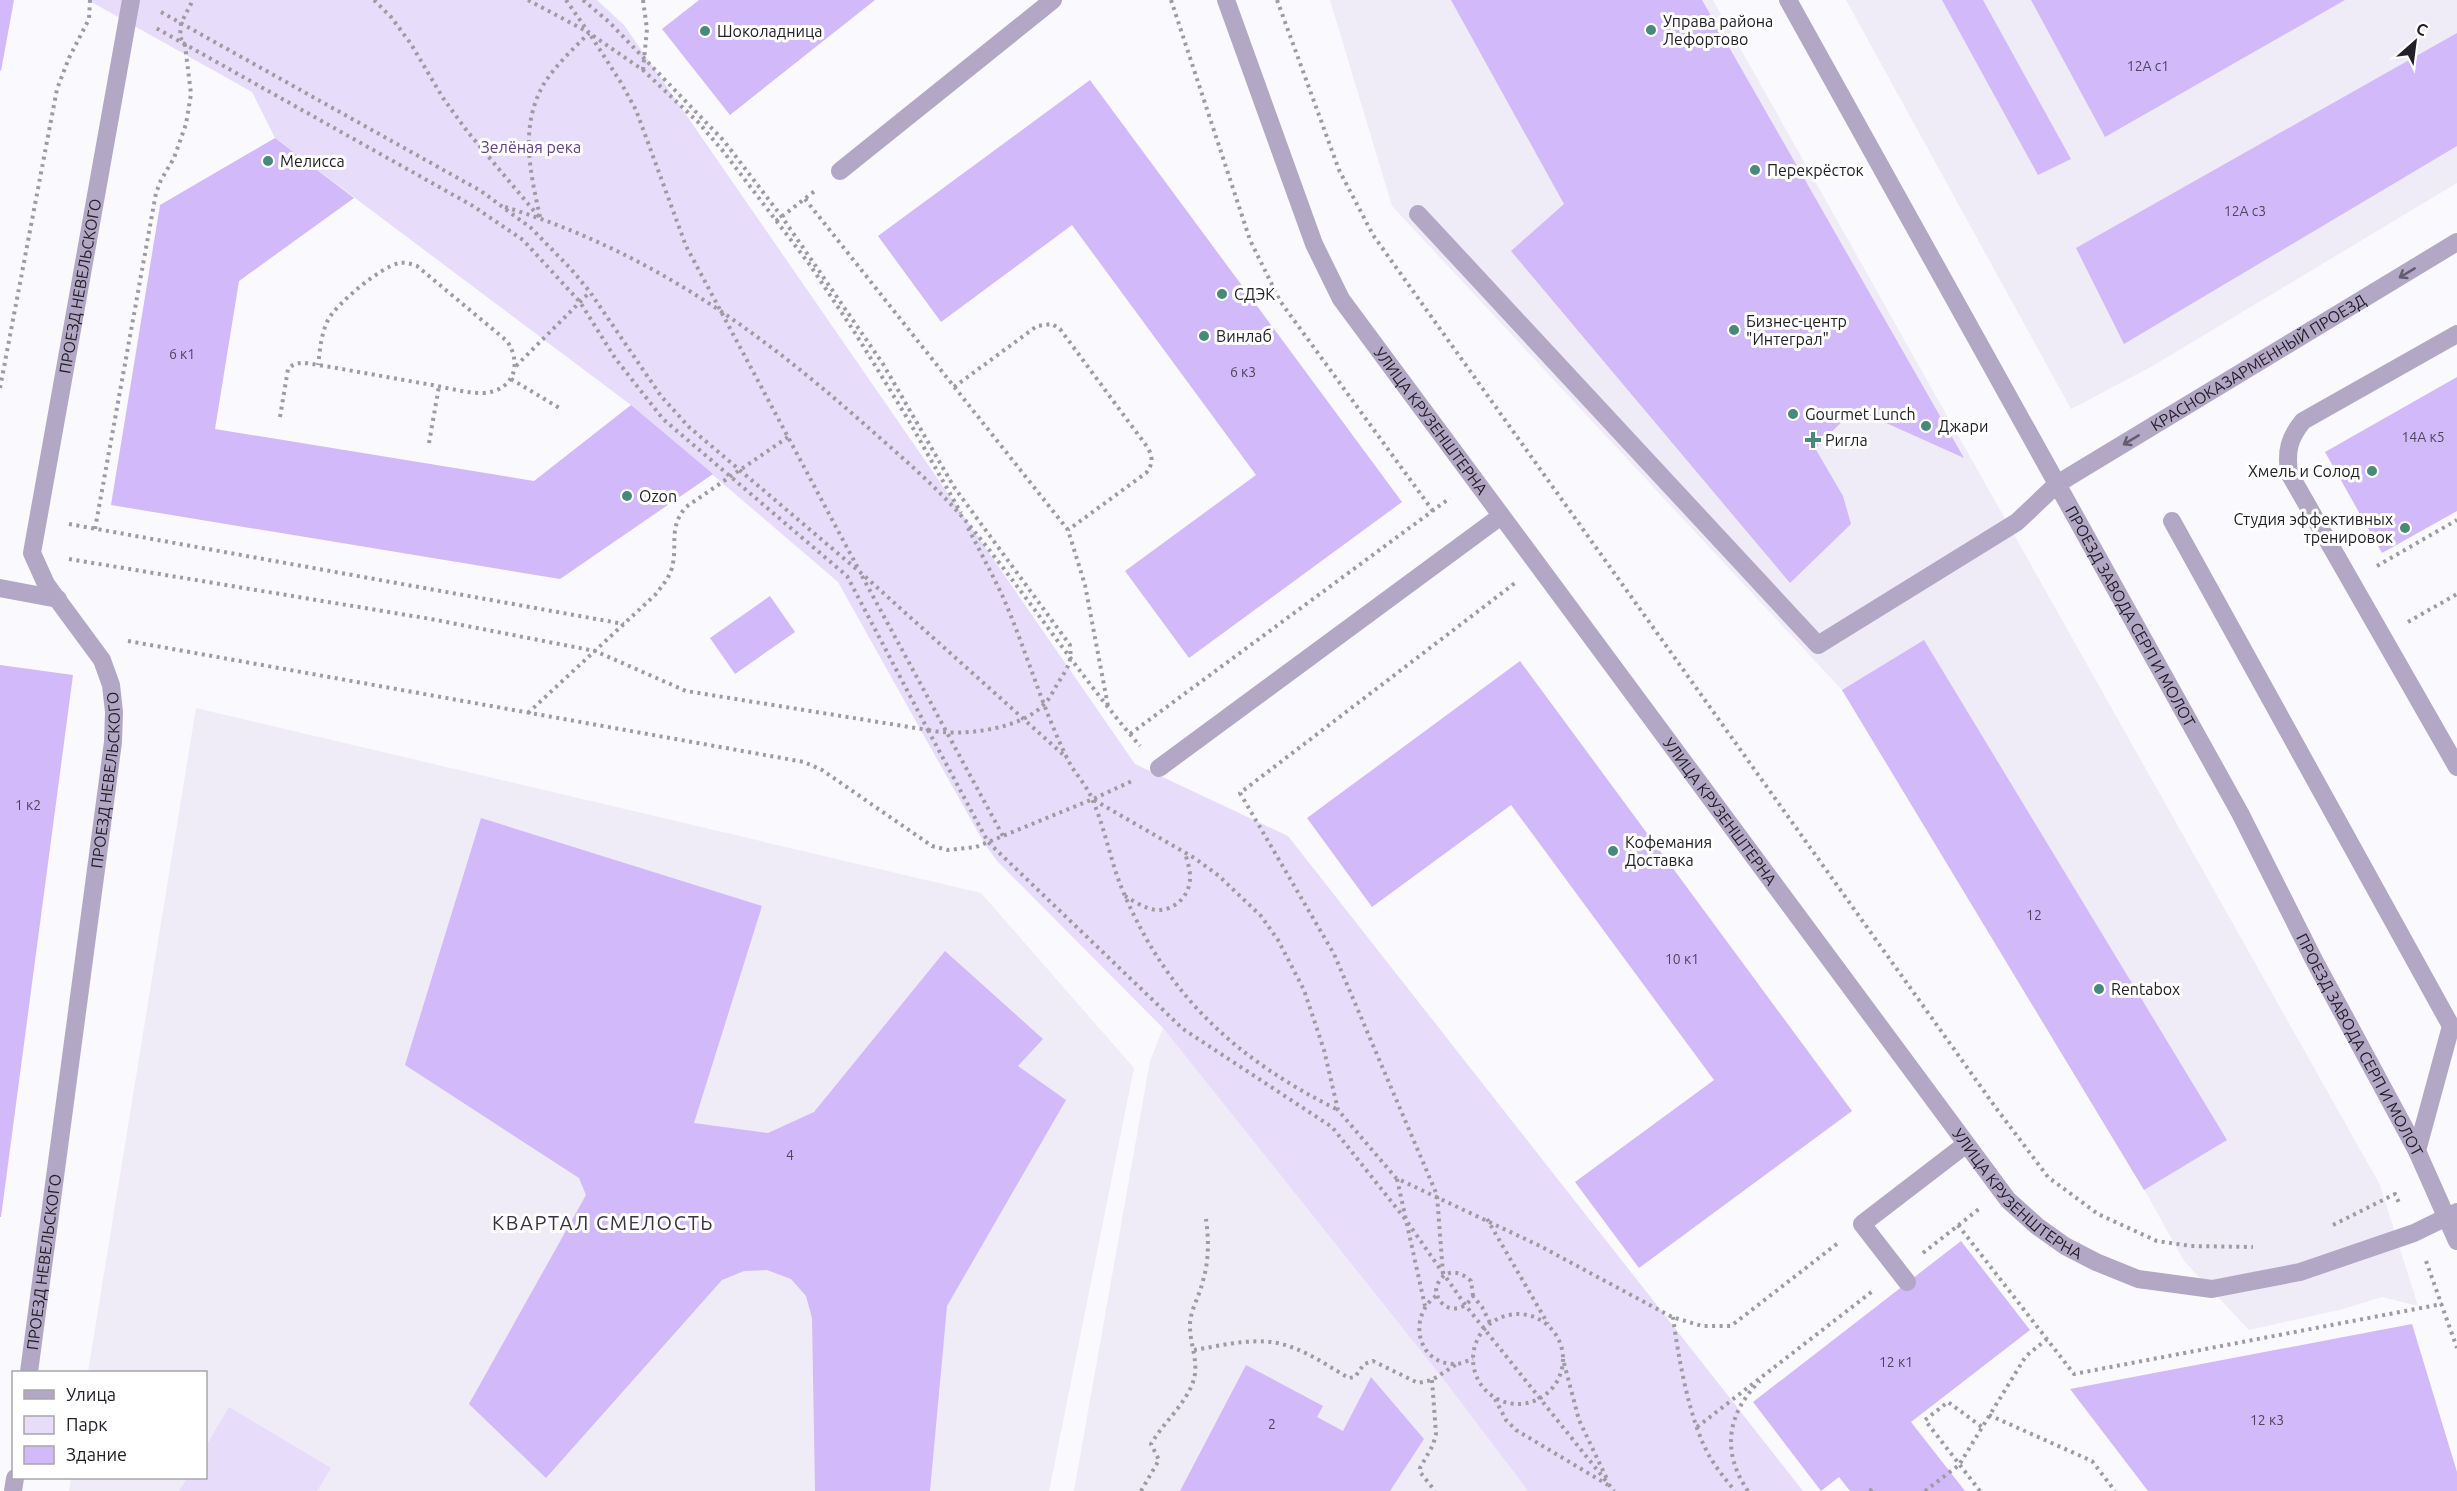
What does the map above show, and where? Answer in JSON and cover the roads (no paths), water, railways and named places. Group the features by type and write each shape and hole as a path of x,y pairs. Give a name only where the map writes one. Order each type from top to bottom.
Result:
{"street":[{"path":"840,171 1053,0"},
{"name":"УЛИЦА КРУЗЕНШТЕРНА","path":"1226,0 1314,244 1341,299 2001,1192 2037,1226 2065,1246 2096,1262 2138,1279 2211,1289 2300,1272 2414,1233 2452,1215"},
{"name":"ПРОЕЗД ЗАВОДА СЕРП И МОЛОТ","path":"1788,0 2240,813 2314,960 2452,1215 2457,1241"},
{"name":"ПРОЕЗД НЕВЕЛЬСКОГО","path":"29,1371 113,742 114,712 111,685 102,660 46,584 32,553 130,7"},
{"name":"КРАСНОКАЗАРМЕННЫЙ ПРОЕЗД","path":"1418,214 1818,645 2017,522 2057,484 2457,242"},
{"path":"2457,334 2303,421 2293,433 2287,457 2289,473 2457,767"},
{"path":"1159,768 1501,516"},
{"path":"2172,521 2451,1026 2417,1151"},
{"path":"0,588 58,599"},
{"path":"1903,1277 1862,1224 1965,1145"}],"place":[{"name":"Управа района Лефортово","path":"1651,30"},
{"name":"Шоколадница","path":"705,31"},
{"name":"Мелисса","path":"268,161"},
{"name":"Перекрёсток","path":"1755,170"},
{"name":"СДЭК","path":"1222,294"},
{"name":"Бизнес-центр \"Интеграл\"","path":"1734,330"},
{"name":"Винлаб","path":"1204,336"},
{"name":"Gourmet Lunch","path":"1793,414"},
{"name":"Джари","path":"1926,426"},
{"name":"Ригла","path":"1813,440"},
{"name":"Хмель и Солод","path":"2372,471"},
{"name":"Ozon","path":"627,496"},
{"name":"Студия эффективных тренировок","path":"2405,528"},
{"name":"Кофемания Доставка","path":"1613,851"},
{"name":"Rentabox","path":"2099,989"}],"district":[{"name":"КВАРТАЛ СМЕЛОСТЬ","path":"603,1223"}],"park label":[{"name":"Зелёная река","path":"531,147"}]}
